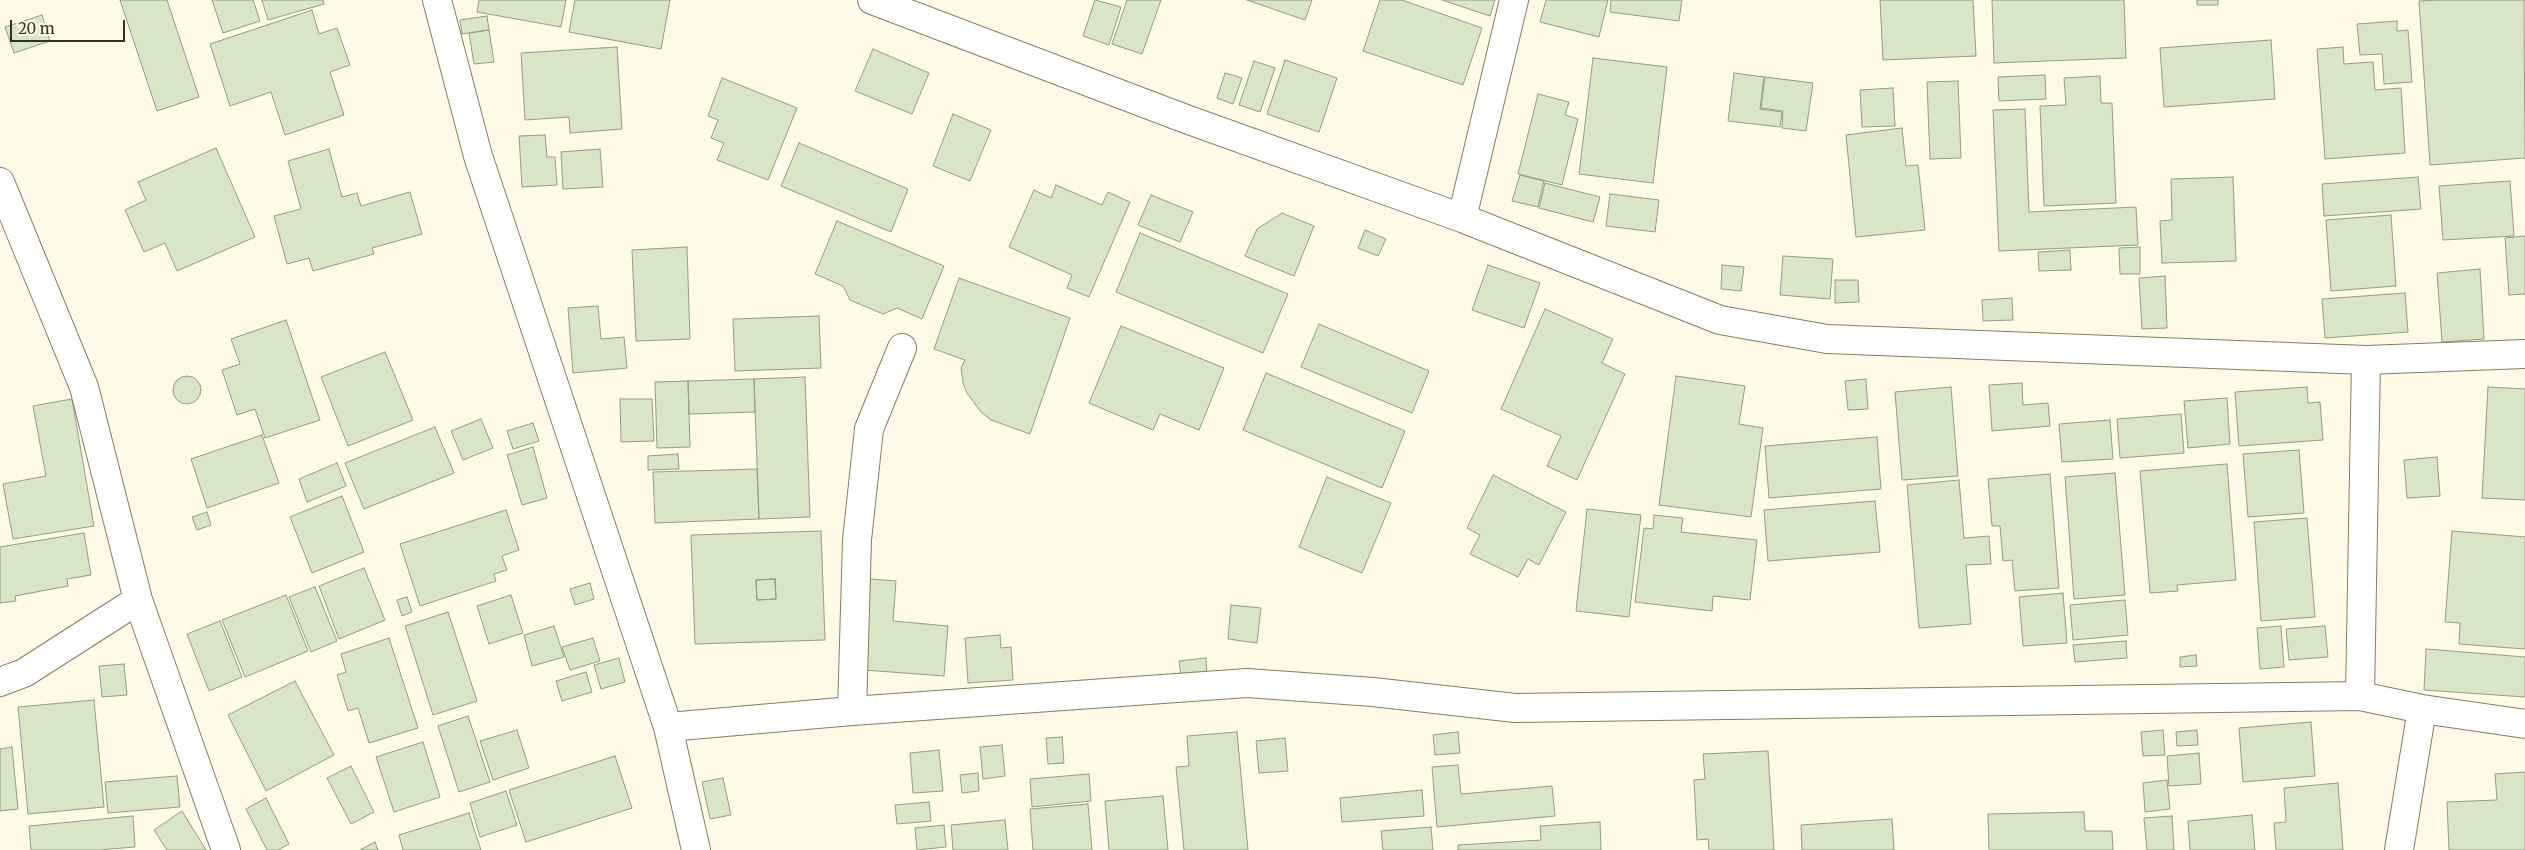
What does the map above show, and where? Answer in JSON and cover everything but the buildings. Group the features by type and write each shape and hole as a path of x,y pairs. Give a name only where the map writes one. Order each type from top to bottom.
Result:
{"street":[{"path":"437,0 478,156 668,727 696,850"},
{"path":"872,0 1186,119 1462,218 1720,320 1827,338 2366,360 2525,354"},
{"path":"1462,218 1514,0"},
{"path":"1,192 84,387 138,600 226,850"},
{"path":"852,710 857,540 869,428 902,348"},
{"path":"2360,696 2366,360"},
{"path":"0,682 24,673 138,600"},
{"path":"668,727 852,710 1247,683 1373,692 1515,708 2360,696 2422,709 2525,724"},
{"path":"2399,850 2422,709"}]}
